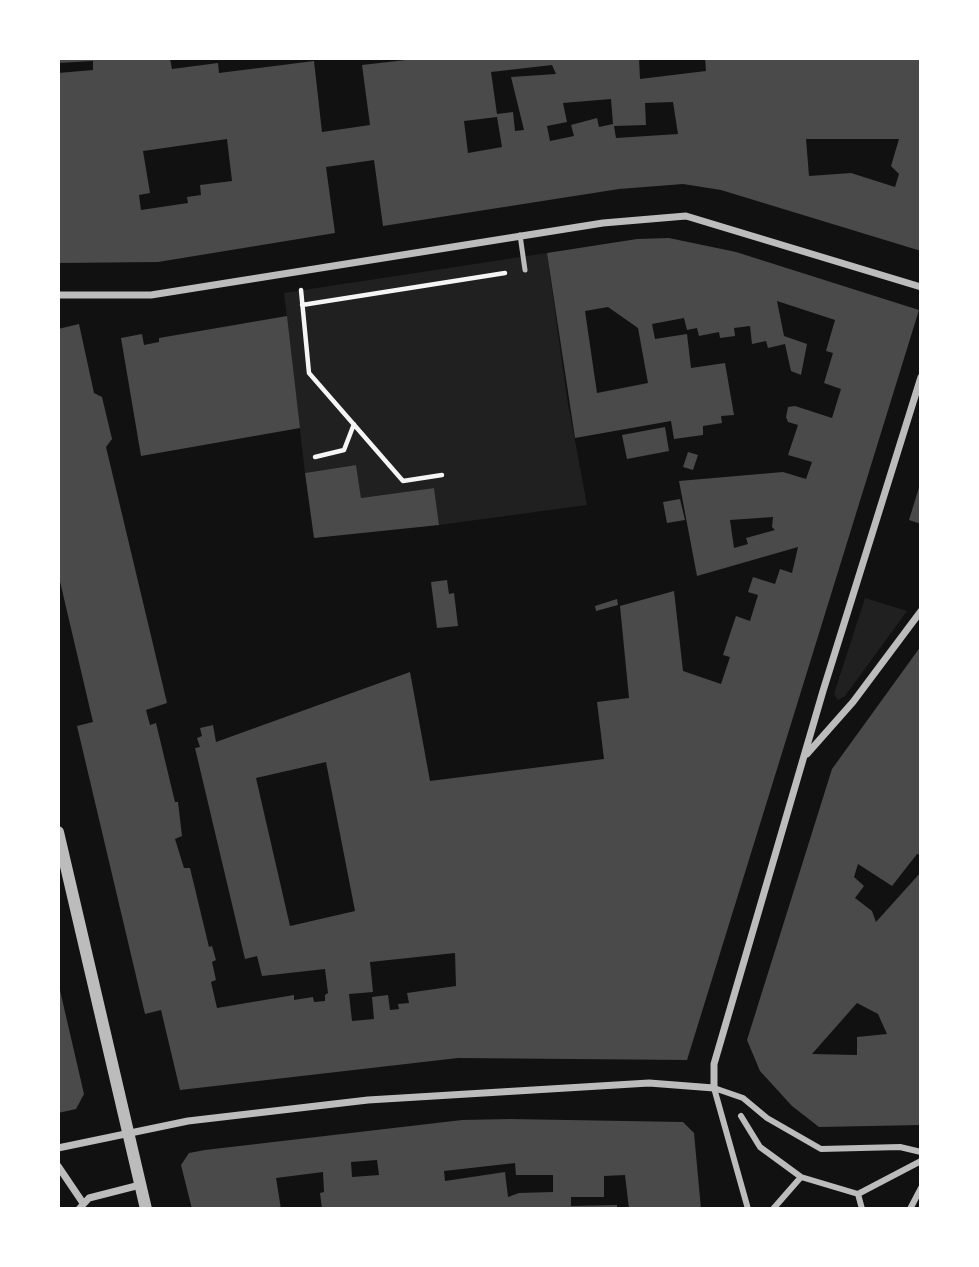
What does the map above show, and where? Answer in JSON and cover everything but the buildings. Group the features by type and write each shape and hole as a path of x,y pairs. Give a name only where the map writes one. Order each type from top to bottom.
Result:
{"street":[{"path":"58,295 151,295 520,235 603,223 687,216 921,287"},
{"path":"748,1209 714,1088 714,1065 804,757 921,377"},
{"path":"804,757 853,702 921,611"},
{"path":"58,832 146,1209"},
{"path":"58,1148 188,1121 368,1100 649,1083 714,1088 747,1100 768,1118 821,1149 900,1147 921,1152"},
{"path":"741,1116 760,1147 801,1177 858,1195 921,1161"},
{"path":"58,1166 81,1206 140,1185"},
{"path":"773,1209 801,1177"},
{"path":"911,1209 921,1188"},
{"path":"858,1195 862,1209"}],"lane":[{"path":"520,235 525,270"}],"path":[{"path":"302,305 525,270"},
{"path":"298,271 309,373 403,481 442,475"},
{"path":"315,457 344,450 354,424"}],"shaded area":[{"path":"547,253 567,398 587,505 439,525 434,488 361,498 356,465 305,473 284,293"},
{"path":"865,598 907,611 845,696 838,700 834,694"}]}
